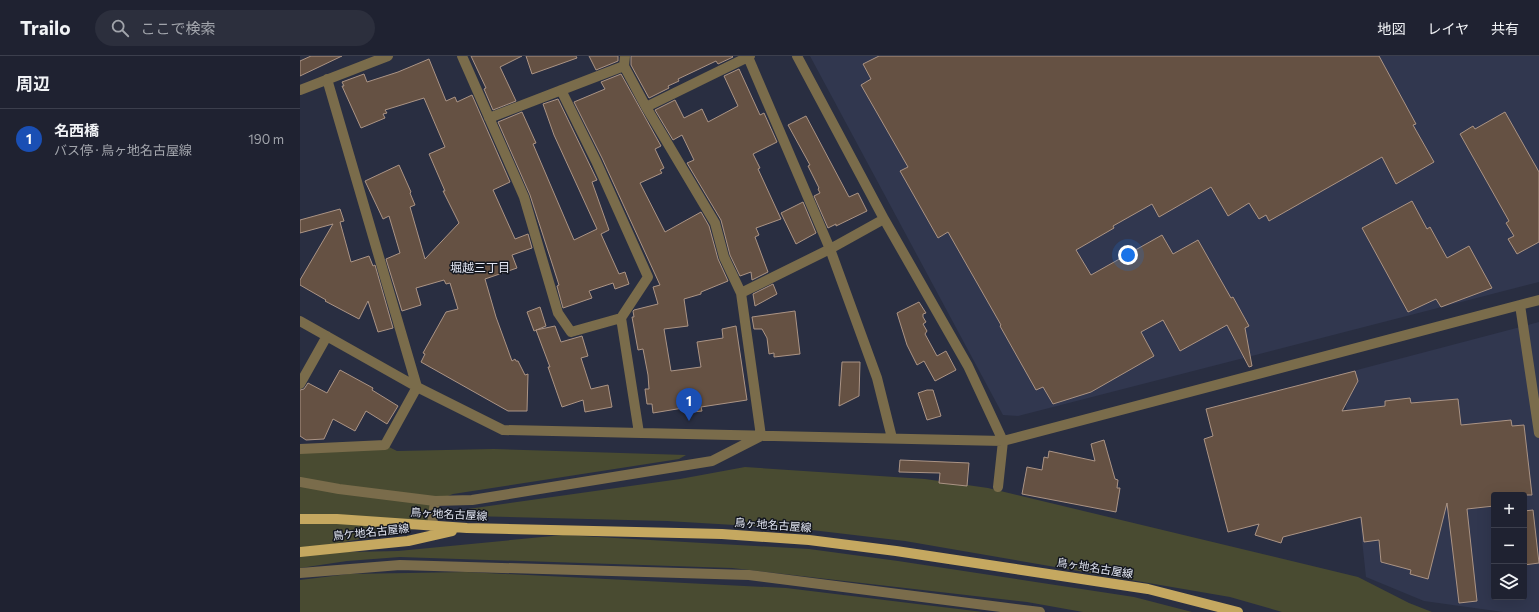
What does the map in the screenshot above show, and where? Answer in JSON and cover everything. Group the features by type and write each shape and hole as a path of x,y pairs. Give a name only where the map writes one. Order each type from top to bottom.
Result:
{"main road":[{"name":"鳥ヶ地名古屋線","path":"300,519 337,519 467,528 722,534 809,540 896,551 1148,589 1238,612"},
{"name":"鳥ケ地名古屋線","path":"300,552 408,541 467,528"}],"street":[{"path":"300,90 388,56"},
{"path":"462,56 524,197 558,313 571,332 621,318 648,277 596,161 561,90"},
{"path":"797,56 884,219 968,366 1003,441 998,487"},
{"path":"646,107 749,57 830,249 877,378 892,438"},
{"path":"489,118 561,90 624,61 646,107 715,223 724,257 742,293 761,436"},
{"path":"300,449 385,445 417,387 327,79"},
{"path":"742,293 830,249 884,219"},
{"path":"300,320 417,387 503,430 1003,441 1539,300"},
{"path":"1520,305 1539,433"},
{"path":"621,318 639,433"},
{"path":"300,384 327,336"},
{"path":"300,482 339,489 435,501 472,500 712,462 761,436"},
{"path":"432,526 435,501"},
{"path":"300,573 400,565 750,575 1040,612"}],"shaded area":[{"path":"810,56 1539,56 1539,282 1018,416 1003,415"},
{"path":"1539,322 1539,612 1503,612 1424,601 1366,577 1349,420 1338,375"}],"green space":[{"path":"385,445 397,451 494,449 686,455 679,459 453,494 435,501 432,526 300,550 300,449"},
{"path":"745,467 925,479 988,488 1358,577 1409,603 1432,612 1282,612 1230,597 905,541 803,529 667,521 470,516 468,509 680,479"},
{"path":"563,535 809,549 1134,597 1192,612 1083,612 1027,602 732,568 400,557 347,561 300,568 300,553 398,551"},
{"path":"466,572 786,588 983,612 300,612 300,580 349,574"}],"building":[{"path":"311,56 342,56 300,76 300,61"},
{"path":"471,56 522,56 500,67 516,101 493,110 484,89 486,88"},
{"path":"526,56 576,56 577,58 532,74"},
{"path":"589,56 618,56 618,61 596,70"},
{"path":"631,56 733,57 718,64 716,61 678,79 679,81 668,86 669,88 649,98 631,65"},
{"path":"879,56 1379,56 1416,124 1413,125 1434,162 1396,184 1382,157 1269,221 1266,215 1259,219 1249,203 1228,216 1211,187 1159,217 1152,204 1113,226 1114,228 1076,250 1091,275 1162,235 1173,254 1198,240 1231,298 1233,297 1249,326 1245,328 1252,366 1249,367 1227,325 1180,351 1163,320 1141,332 1154,356 1091,392 1053,404 1043,387 1036,390 948,232 938,238 900,171 908,167 861,85 871,79 863,64"},
{"path":"429,59 446,101 455,97 457,102 472,95 510,182 493,190 515,239 528,234 532,248 512,255 517,268 485,279 496,317 512,361 515,359 518,361 525,375 528,374 527,411 508,411 421,362 425,354 423,353 446,312 458,309 450,283 446,284 444,280 416,288 421,305 402,311 386,259 400,253 389,216 383,219 365,181 399,165 415,205 410,207 425,259 459,223 443,191 445,191 429,154 445,147 424,98 385,110 387,113 383,114 385,118 361,128 342,86 344,86 342,82 364,74 367,82 398,72"},
{"path":"739,69 760,115 764,113 777,142 753,154 760,168 758,169 781,219 756,228 759,235 755,237 768,272 752,280 751,272 740,276 730,255 721,220 687,163 694,160 682,135 673,140 655,110 675,100 684,118 702,109 708,122 738,106 724,76"},
{"path":"621,74 661,146 655,149 664,168 660,170 662,173 640,183 665,232 701,212 709,226 718,259 728,281 701,292 701,294 684,299 688,326 664,329 671,371 701,367 697,342 723,338 722,329 736,326 747,400 701,407 702,411 684,413 683,408 653,413 652,404 647,404 645,389 649,389 648,375 643,349 638,350 632,317 634,317 634,310 658,304 653,287 660,285 602,158 574,102 605,89 601,82"},
{"path":"558,99 597,180 592,182 609,230 601,234 619,274 625,272 629,284 615,289 613,283 589,291 592,298 563,308 557,286 559,285 530,195 498,122 522,112 536,143 533,144 574,240 597,229 554,135 543,104"},
{"path":"1505,112 1539,172 1539,242 1517,254 1508,239 1514,236 1506,223 1509,221 1460,134 1473,126 1475,129"},
{"path":"806,116 849,197 858,193 867,211 836,226 836,224 828,228 814,196 820,193 819,188 808,166 810,165 788,125"},
{"path":"1412,201 1427,229 1430,227 1447,258 1469,246 1492,288 1441,307 1436,299 1408,312 1362,228"},
{"path":"803,202 816,233 796,244 781,213"},
{"path":"340,209 344,221 340,222 351,262 369,256 373,266 375,265 393,328 378,332 368,301 359,319 325,301 326,300 300,285 300,280 333,224 300,233 300,220"},
{"path":"773,284 777,294 755,306 753,294"},
{"path":"919,302 926,313 923,314 926,322 923,324 927,331 925,334 937,356 946,351 956,370 935,381 924,361 917,365 907,345 897,313"},
{"path":"540,307 546,326 534,331 527,312"},
{"path":"795,311 800,354 774,357 774,353 769,354 767,338 762,329 754,329 752,317"},
{"path":"555,326 561,342 582,336 588,356 581,358 591,389 608,385 612,407 585,412 583,400 562,407 548,367 550,367 536,330"},
{"path":"842,362 860,362 859,396 839,406"},
{"path":"340,370 373,388 372,390 398,406 387,424 366,411 355,431 333,419 324,439 306,440 300,436 300,390 304,389 308,383 327,393"},
{"path":"1355,371 1358,381 1342,411 1385,406 1385,401 1410,398 1411,403 1458,399 1461,425 1511,420 1512,426 1524,425 1532,495 1527,495 1527,492 1491,492 1491,506 1467,509 1477,601 1459,603 1447,503 1428,579 1410,574 1411,570 1381,562 1379,540 1364,542 1361,517 1283,537 1281,543 1255,535 1259,524 1228,532 1204,439 1213,436 1206,409"},
{"path":"933,390 941,416 927,420 918,393"},
{"path":"1104,440 1115,479 1118,480 1117,488 1120,488 1116,512 1022,494 1027,467 1042,470 1044,457 1048,458 1049,451 1095,461 1091,444"},
{"path":"900,460 969,463 967,486 939,483 940,473 899,472"},
{"path":"1533,510 1539,563 1527,565 1527,528 1527,511"}],"place":[{"name":"名西橋","path":"689,421"}],"district":[{"name":"堀越三丁目","path":"480,268"}]}
